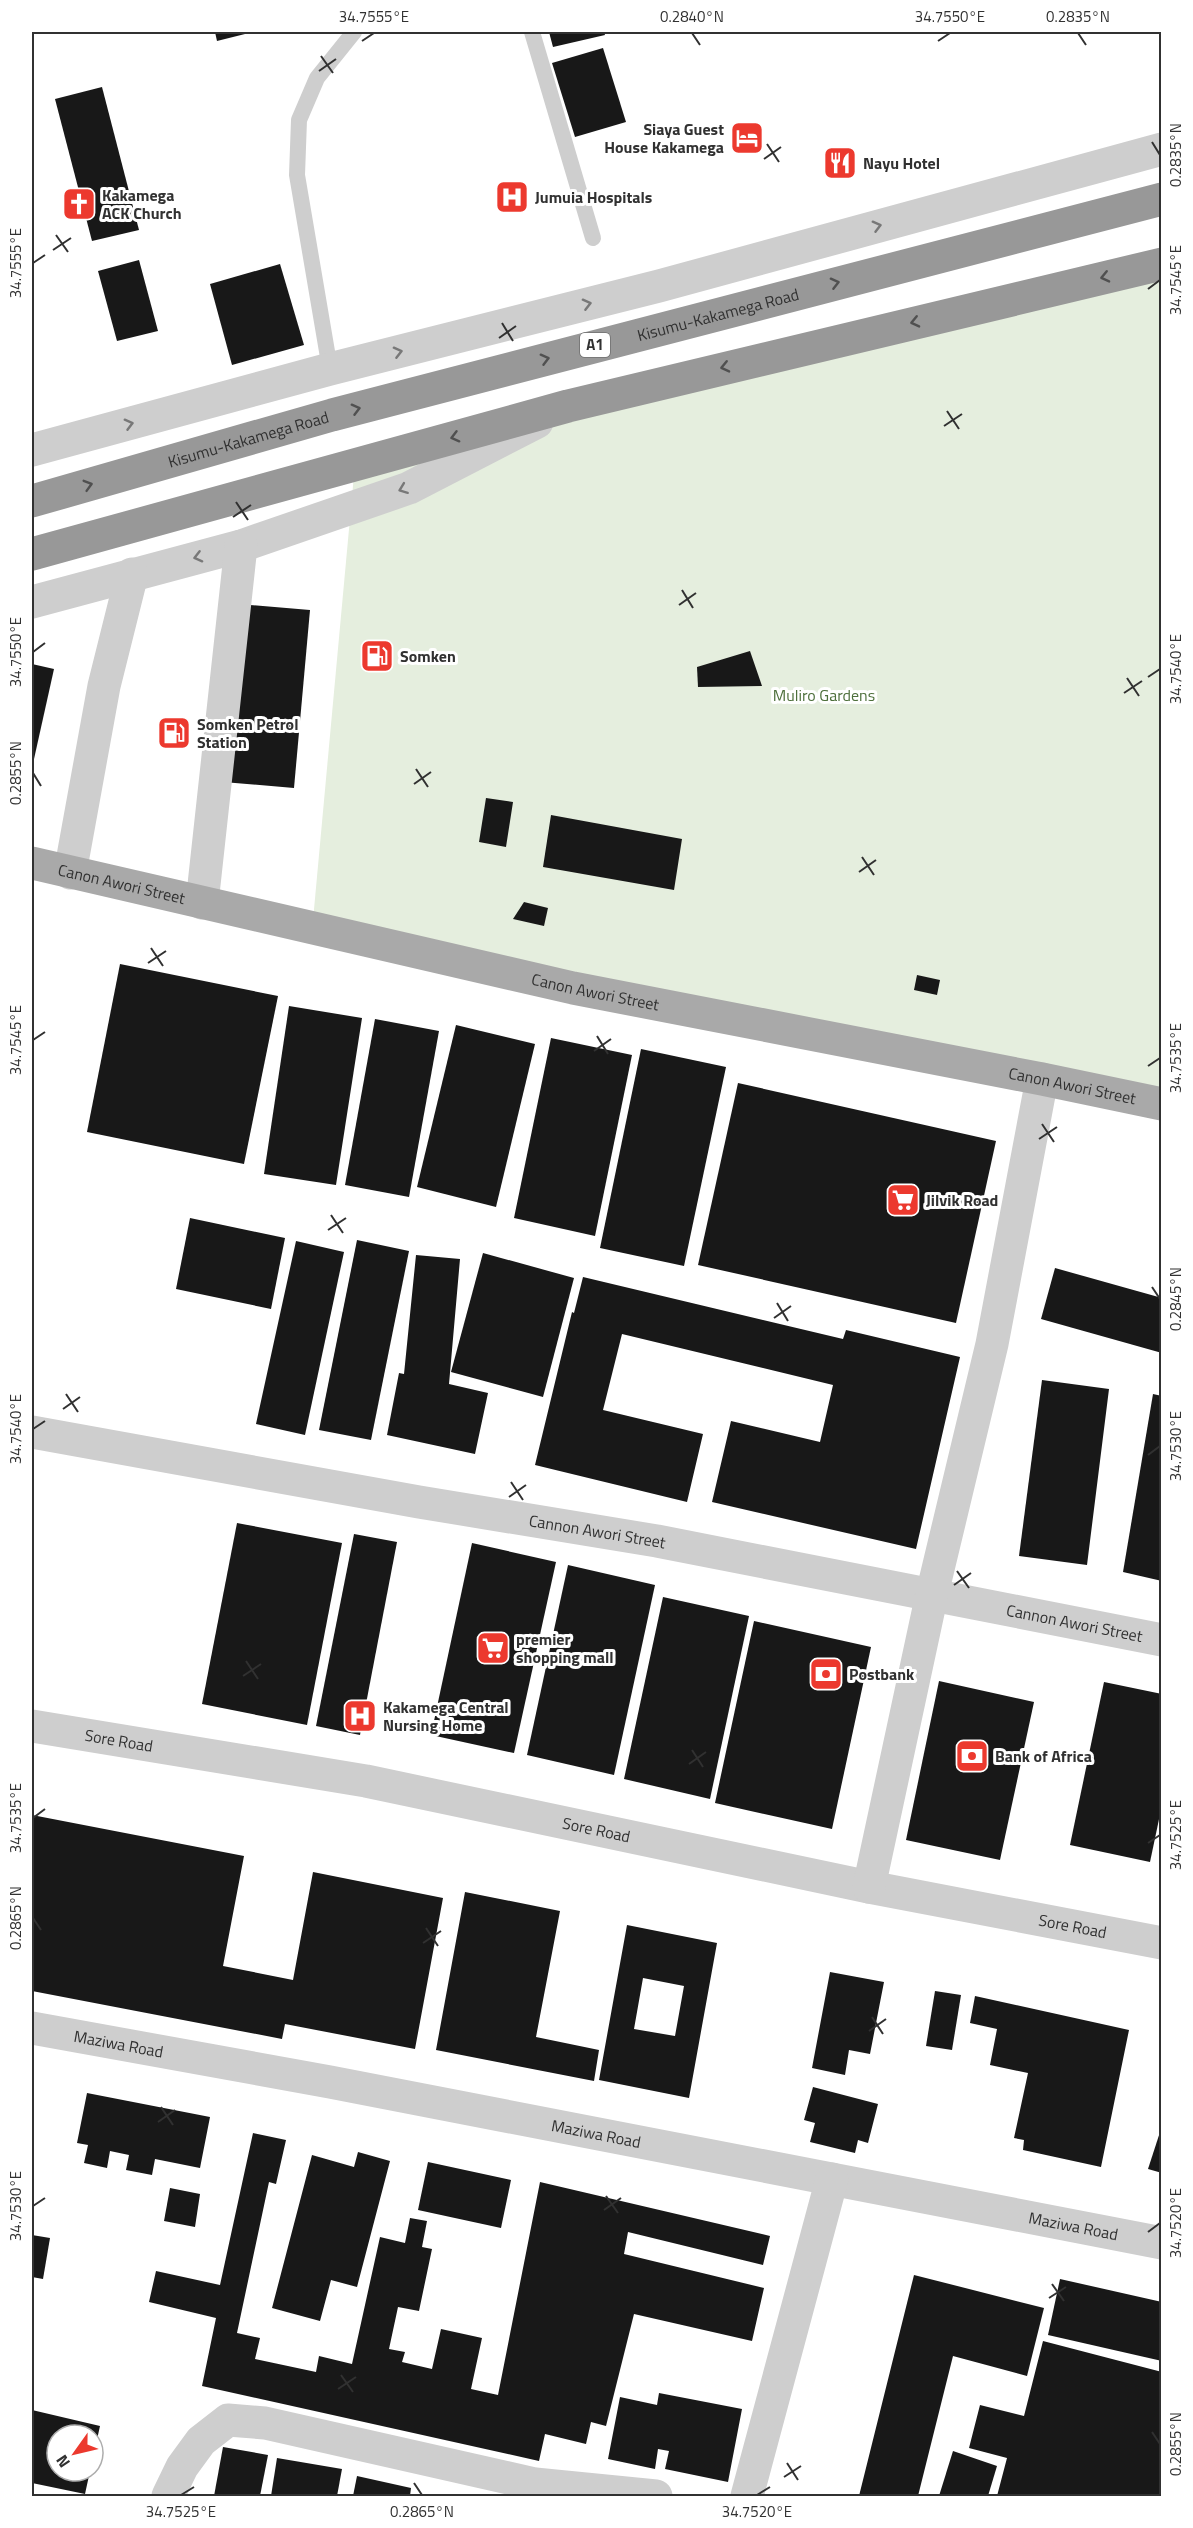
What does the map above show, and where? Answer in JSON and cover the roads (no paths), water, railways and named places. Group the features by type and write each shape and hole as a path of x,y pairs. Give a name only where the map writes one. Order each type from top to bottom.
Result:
{"highway":[{"name":"Kisumu-Kakamega Road","path":"32,501 332,415 1161,199"},
{"path":"32,554 568,406 1161,264"}],"main road":[{"name":"Canon Awori Street","path":"32,863 573,988 1161,1104"}],"street":[{"path":"32,450 330,369 670,282 1161,149"},
{"path":"32,602 241,546 409,488 568,406"},
{"path":"202,903 241,546"},
{"path":"70,873 104,686 132,574"},
{"path":"869,1887 932,1594 992,1344 1042,1079"},
{"name":"Cannon Awori Street","path":"32,1432 419,1502 657,1540 1161,1640"},
{"name":"Sore Road","path":"32,1726 366,1781 869,1887 1161,1943"},
{"name":"Maziwa Road","path":"32,2028 330,2082 1161,2242"},
{"path":"747,2496 832,2179"},
{"path":"168,2496 182,2467 201,2441 228,2420 265,2422 535,2484 656,2496"}],"lane":[{"path":"330,369 304,229 297,175 299,120 317,78 354,32"},
{"path":"532,32 593,238"}],"place":[{"name":"Siaya Guest House Kakamega","path":"747,138"},
{"name":"Nayu Hotel","path":"840,163"},
{"name":"Jumuia Hospitals","path":"512,197"},
{"name":"Kakamega ACK Church","path":"79,204"},
{"name":"Somken","path":"377,656"},
{"name":"Somken Petrol Station","path":"174,733"},
{"name":"Jilvik Road","path":"903,1200"},
{"name":"premier shopping mall","path":"493,1648"},
{"name":"Postbank","path":"826,1674"},
{"name":"Kakamega Central Nursing Home","path":"360,1716"},
{"name":"Bank of Africa","path":"972,1756"}],"park label":[{"name":"Muliro Gardens","path":"824,695"}]}
